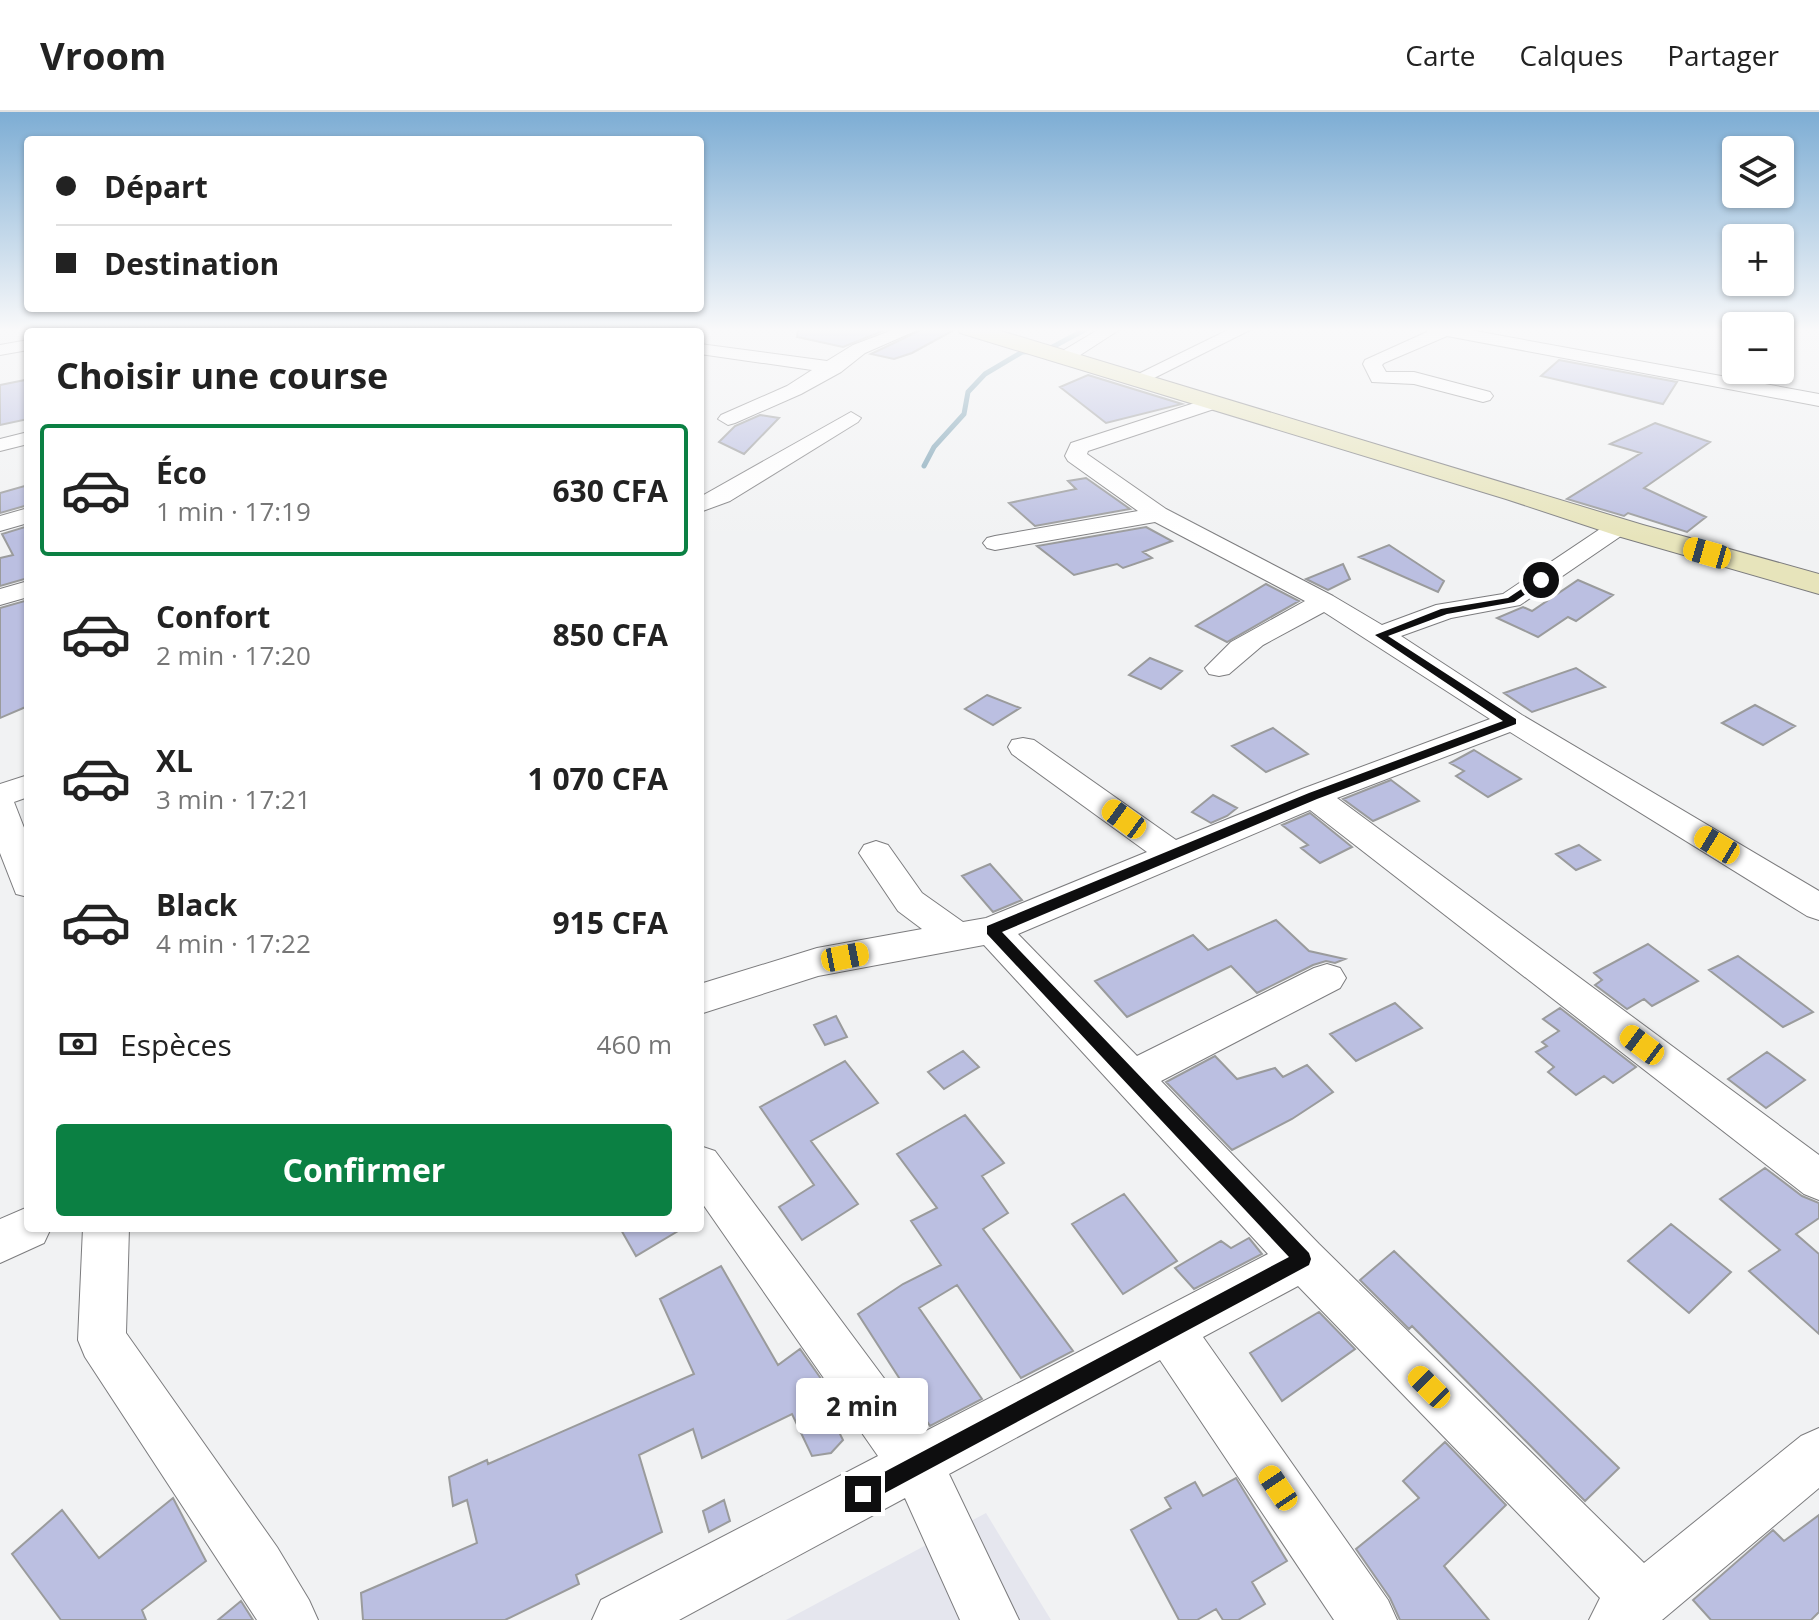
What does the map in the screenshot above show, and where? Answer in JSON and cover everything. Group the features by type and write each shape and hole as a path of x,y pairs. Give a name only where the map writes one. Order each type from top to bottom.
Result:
{"street":[{"path":"728,419 775,398"},
{"path":"1197,398 1516,493 1632,531 1819,584"},
{"path":"1213,403 1078,447 1076,456 1158,514 1324,601 1512,721 1819,907"},
{"path":"704,503 722,496 851,418"},
{"path":"0,445 24,439"},
{"path":"995,543 1158,514"},
{"path":"0,524 24,516"},
{"path":"1380,635 1445,611 1511,600 1617,528 1632,531"},
{"path":"0,597 24,590"},
{"path":"1219,668 1227,657 1253,640 1324,601"},
{"path":"704,998 817,962 974,933 1175,856 1313,796 1512,721"},
{"path":"1023,747 1175,856"},
{"path":"0,796 24,787"},
{"path":"1313,796 1819,1180"},
{"path":"0,805 24,874"},
{"path":"876,853 910,902 974,933 1131,1078 1629,1610 1819,1454"},
{"path":"1131,1078 1327,978"},
{"path":"704,1171 917,1466 990,1620"},
{"path":"0,1242 24,1230"},
{"path":"106,1232 102,1340 257,1567 289,1620"},
{"path":"621,1620 1303,1259"},
{"path":"1169,1331 1368,1620"}],"shaded area":[{"path":"986,1513 1051,1620 786,1620"}],"building":[{"path":"0,398 24,398 24,420 0,425"},
{"path":"1075,398 1164,398 1182,404 1106,423"},
{"path":"1638,398 1667,398 1663,404"},
{"path":"760,415 779,418 744,454 719,442 735,426"},
{"path":"1655,423 1710,442 1644,488 1706,517 1687,532 1628,513 1624,516 1567,499 1641,453 1610,444"},
{"path":"1086,478 1130,509 1035,526 1009,503 1076,489 1068,481"},
{"path":"24,486 24,506 0,513 0,493"},
{"path":"24,527 24,579 0,586 0,558 13,555 2,534"},
{"path":"1146,527 1172,541 1143,552 1152,558 1123,568 1117,564 1074,575 1037,546"},
{"path":"1389,545 1444,581 1438,592 1359,557"},
{"path":"1343,564 1350,579 1328,590 1306,579"},
{"path":"1578,580 1613,595 1576,621 1568,617 1538,637 1497,618 1523,607 1532,611"},
{"path":"1266,584 1299,601 1227,642 1196,626"},
{"path":"24,601 24,708 0,718 0,608"},
{"path":"1150,658 1182,671 1161,689 1129,675"},
{"path":"1576,668 1605,687 1532,712 1504,693"},
{"path":"987,695 1020,708 993,725 965,709"},
{"path":"1755,705 1795,726 1763,745 1722,723"},
{"path":"1273,728 1308,754 1266,772 1232,746"},
{"path":"1474,750 1521,779 1488,797 1456,776 1464,771 1450,763"},
{"path":"1391,780 1419,801 1373,821 1343,799"},
{"path":"1213,795 1237,808 1211,823 1192,812"},
{"path":"1310,813 1352,847 1320,863 1301,848 1308,845 1282,825"},
{"path":"1579,845 1600,860 1576,870 1556,854"},
{"path":"990,864 1022,900 993,912 962,876"},
{"path":"1276,920 1309,951 1345,959 1313,965 1257,993 1231,966 1127,1017 1095,981 1193,935 1208,950"},
{"path":"1648,944 1698,981 1652,1006 1644,999 1627,1009 1595,985 1602,980 1594,973"},
{"path":"1738,956 1813,1012 1783,1027 1709,970"},
{"path":"1395,1003 1422,1028 1356,1061 1330,1034"},
{"path":"1560,1008 1636,1067 1613,1083 1604,1076 1576,1095 1548,1072 1554,1067 1536,1052 1547,1046 1542,1042 1559,1031 1543,1019"},
{"path":"836,1016 847,1037 825,1045 814,1025"},
{"path":"963,1051 979,1067 944,1089 928,1072"},
{"path":"1767,1052 1805,1080 1766,1108 1728,1079"},
{"path":"1215,1056 1237,1079 1275,1068 1283,1077 1307,1065 1333,1092 1292,1119 1232,1150 1166,1082"},
{"path":"845,1061 878,1103 811,1141 858,1204 802,1240 779,1207 814,1185 760,1107"},
{"path":"965,1115 1004,1163 982,1176 1008,1213 983,1229 1073,1351 1021,1378 957,1285 919,1308 982,1399 930,1426 858,1314 903,1284 941,1265 911,1221 937,1208 897,1154"},
{"path":"1765,1168 1802,1196 1819,1203 1819,1218 1796,1234 1819,1254 1819,1334 1749,1271 1780,1250 1720,1199"},
{"path":"1124,1194 1177,1261 1123,1294 1072,1224"},
{"path":"1671,1224 1731,1272 1689,1313 1628,1261"},
{"path":"622,1232 676,1232 636,1256"},
{"path":"1249,1238 1262,1254 1194,1289 1175,1268 1221,1241 1231,1248"},
{"path":"1394,1251 1619,1468 1585,1501 1412,1326 1409,1329 1360,1280"},
{"path":"721,1266 778,1365 800,1349 829,1390 821,1396 843,1440 831,1453 812,1456 792,1414 702,1458 693,1429 639,1455 662,1532 576,1575 579,1584 505,1620 363,1620 361,1593 477,1543 467,1500 453,1506 449,1477 487,1460 488,1464 694,1374 660,1299"},
{"path":"1319,1312 1355,1349 1282,1401 1250,1353"},
{"path":"1445,1442 1506,1505 1444,1566 1489,1620 1400,1620 1390,1598 1356,1549 1419,1498 1403,1481"},
{"path":"1236,1478 1287,1561 1252,1582 1265,1604 1238,1620 1223,1620 1216,1609 1197,1620 1179,1620 1131,1530 1171,1508 1165,1498 1195,1482 1203,1496"},
{"path":"173,1498 206,1561 142,1610 146,1620 61,1620 12,1554 62,1510 99,1558"},
{"path":"724,1500 730,1521 709,1532 703,1511"},
{"path":"1819,1515 1819,1612 1811,1620 1711,1620 1693,1600 1773,1530 1784,1541"},
{"path":"241,1601 253,1620 218,1620"}],"waterway":[{"path":"924,466 934,447 964,414 967,398"}],"route":[{"path":"863,1494 1303,1259 992,930 1313,796 1512,721 1380,635 1445,611 1511,600 1541,580"}]}
